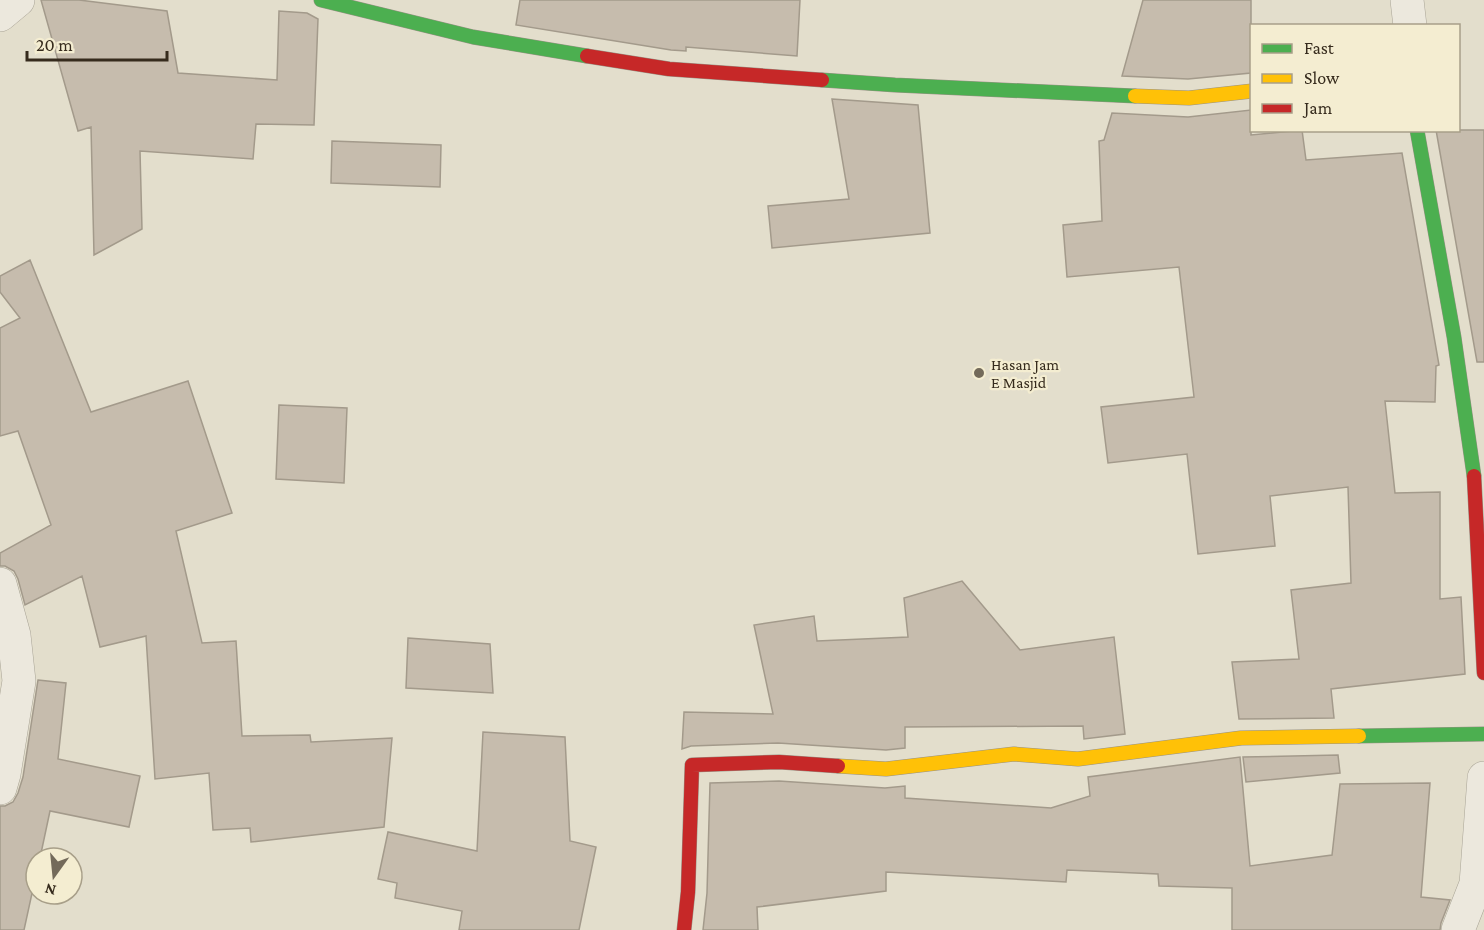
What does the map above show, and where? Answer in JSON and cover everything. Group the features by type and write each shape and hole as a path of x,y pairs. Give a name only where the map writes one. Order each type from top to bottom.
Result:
{"street":[{"path":"0,15 18,0"},
{"path":"321,0 473,37 669,69 895,85 1190,98 1250,90"},
{"path":"1407,0 1410,24"},
{"path":"1417,132 1454,338 1474,478 1484,673"},
{"path":"0,584 14,635 19,681 0,788"},
{"path":"684,930 688,892 692,765 779,762 886,769 1014,754 1078,759 1241,738 1484,734"},
{"path":"1458,930 1480,887 1484,778"}],"building":[{"path":"41,0 79,0 167,11 178,73 277,80 279,11 307,13 318,19 314,125 256,124 253,159 140,151 142,229 94,255 91,127 78,131"},
{"path":"520,0 800,0 797,56 686,47 686,51 671,50 516,25"},
{"path":"1143,0 1251,0 1250,73 1188,79 1122,76"},
{"path":"832,99 918,105 930,233 772,248 768,206 849,199"},
{"path":"1250,110 1251,135 1302,132 1306,160 1402,153 1439,365 1436,366 1435,402 1385,401 1395,493 1440,492 1440,599 1461,597 1465,674 1331,689 1334,718 1239,719 1232,662 1299,659 1291,590 1351,583 1348,487 1270,496 1275,546 1198,554 1187,454 1108,463 1101,407 1194,397 1179,267 1067,277 1063,225 1102,221 1099,141 1104,140 1112,113 1188,117"},
{"path":"1484,130 1484,362 1477,362 1436,132"},
{"path":"332,141 441,145 440,187 331,183"},
{"path":"30,260 91,412 188,381 232,513 176,531 202,643 236,641 242,736 310,735 311,742 392,738 384,827 251,842 250,828 213,830 209,773 155,779 146,636 100,647 82,576 25,605 14,571 0,566 0,553 51,525 18,431 0,436 0,328 20,318 0,292 0,276"},
{"path":"279,405 347,408 344,483 276,479"},
{"path":"962,581 1020,650 1114,637 1125,734 1084,739 1083,726 905,727 905,748 886,750 778,743 691,746 682,749 684,712 773,714 754,625 814,616 817,641 908,637 904,598"},
{"path":"408,638 490,644 493,693 406,688"},
{"path":"38,680 66,683 58,759 140,776 129,827 50,811 43,846 24,846 24,906 29,906 24,930 0,930 0,806 13,802 23,777"},
{"path":"483,732 565,737 570,841 596,847 579,930 459,930 462,911 395,898 397,883 378,879 388,832 477,851"},
{"path":"1338,755 1340,773 1246,782 1243,757"},
{"path":"1240,757 1250,866 1332,855 1340,784 1430,783 1421,897 1450,900 1440,930 1232,930 1232,888 1159,886 1158,874 1067,870 1066,882 886,872 886,891 757,907 758,930 703,930 707,893 710,783 779,781 885,788 905,786 905,798 1051,808 1090,796 1088,777"}],"traffic: fast":[{"path":"321,0 473,37 587,56"},
{"path":"822,80 1135,96"},
{"path":"1417,132 1454,337 1474,476"},
{"path":"1359,736 1484,734"}],"traffic: slow":[{"path":"1135,96 1189,98 1250,91"},
{"path":"838,766 886,769 1014,754 1078,759 1241,738 1359,736"}],"traffic: jam":[{"path":"587,56 669,69 822,80"},
{"path":"1474,476 1484,673"},
{"path":"684,930 688,892 692,765 779,762 838,766"}],"place":[{"name":"Hasan Jam E Masjid","path":"979,373"}]}
